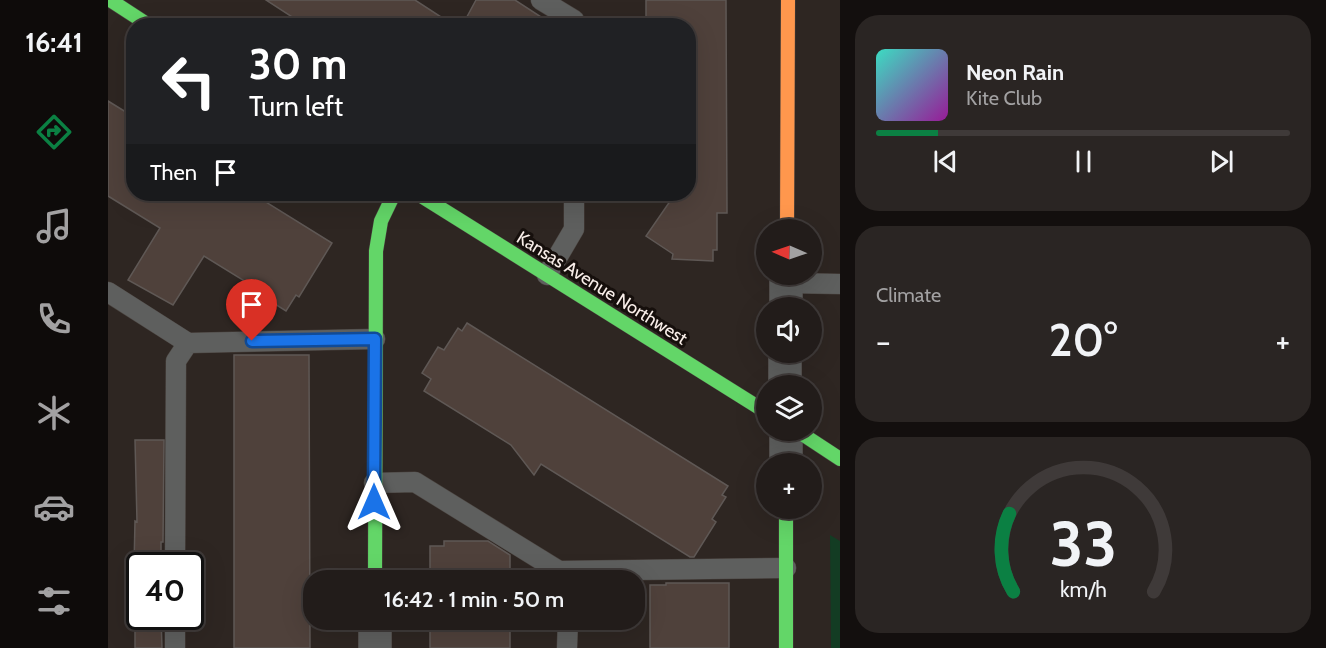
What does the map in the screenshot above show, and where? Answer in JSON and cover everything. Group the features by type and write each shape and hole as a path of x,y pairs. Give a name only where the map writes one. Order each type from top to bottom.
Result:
{"street":[{"path":"110,0 138,18"},
{"path":"787,219 788,0"},
{"path":"375,570 375,269 377,238 383,214 390,201"},
{"name":"Kansas Avenue Northwest","path":"429,201 756,406"},
{"path":"813,441 840,459"},
{"path":"786,519 786,648"},
{"path":"375,630 375,648"}],"lane":[{"path":"541,0 567,18"},
{"path":"573,0 574,18"},
{"path":"547,275 574,229 574,201"},
{"path":"786,288 840,284"},
{"path":"108,292 188,343 375,339"},
{"path":"176,552 176,361 188,343"},
{"path":"374,483 415,482 557,570"},
{"path":"645,573 786,568"},
{"path":"175,630 175,648"},
{"path":"567,648 568,630"}],"green space":[{"path":"830,535 840,541 840,648 831,648"}],"building":[{"path":"266,0 415,0 443,18 294,18"},
{"path":"476,0 515,0 543,18 466,18"},
{"path":"646,0 726,0 727,213 717,213 717,250 713,250 713,261 672,259 673,254 646,236 670,201 696,201 696,18 646,18"},
{"path":"108,101 126,112 126,201 264,201 332,243 299,297 296,295 286,311 262,296 264,293 204,256 173,305 128,280 160,228 108,196"},
{"path":"467,323 728,486 722,495 726,497 712,519 716,522 694,557 690,557 541,464 534,475 511,445 424,391 431,379 422,373 438,347 444,350 458,328 462,331"},
{"path":"234,355 309,355 310,570 303,570 303,630 310,630 310,648 234,648"},
{"path":"135,440 164,440 161,552 134,552 135,521 137,522"},
{"path":"444,541 488,541 510,555 510,570 430,570 430,546 444,546"},
{"path":"666,583 729,583 729,648 650,648 650,585 666,585"},
{"path":"135,630 161,630 162,648 135,648"},
{"path":"430,630 510,630 510,648 430,648"}],"traffic: fast":[{"path":"110,0 138,18"},
{"path":"375,570 376,251 381,221 391,201"},
{"path":"429,201 756,406"},
{"path":"813,441 840,459"},
{"path":"786,519 786,648"}],"traffic: slow":[{"path":"787,219 788,0"}],"route":[{"path":"252,341 375,339 374,502"}]}
